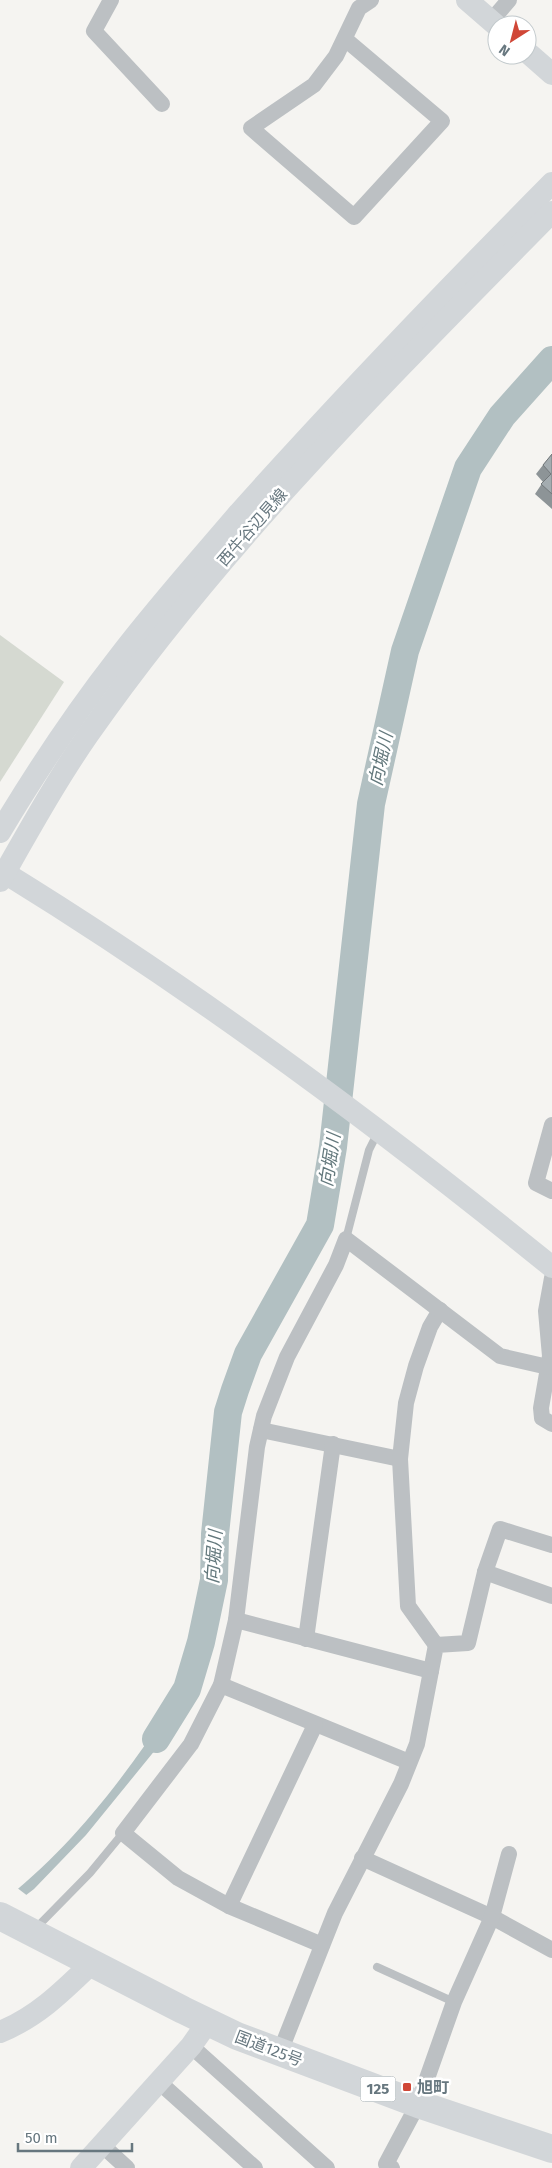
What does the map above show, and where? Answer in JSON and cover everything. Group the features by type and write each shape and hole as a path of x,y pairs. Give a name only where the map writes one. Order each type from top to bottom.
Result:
{"highway":[{"name":"国道125号","path":"16,1924 208,2022 280,2052 418,2104 552,2149"}],"street":[{"path":"111,0 94,30 162,104"},
{"path":"345,38 442,121 354,217 251,128 314,85 336,56 359,8 371,0"},
{"path":"467,0 487,18"},
{"path":"500,15 509,0"},
{"path":"537,61 552,74"},
{"name":"西牛谷辺見線","path":"0,832 72,720 116,659 152,614 332,409 447,288 552,183"},
{"name":"西牛谷辺見線","path":"2,875 87,736 170,626 235,546 310,462 552,212"},
{"path":"2,875 172,981 313,1081 379,1130 552,1267"},
{"path":"552,1125 536,1183 552,1191"},
{"path":"322,1945 229,1906 178,1878 123,1833 191,1744 221,1685 236,1620 260,1430 272,1393 287,1357 336,1265 346,1239 500,1356 548,1367"},
{"path":"552,1278 546,1311 550,1356 541,1408 542,1418 552,1424"},
{"path":"280,2052 322,1945 362,1858 401,1784 417,1744 436,1645 408,1606 400,1459 406,1403 416,1366 430,1327 440,1310"},
{"path":"260,1430 400,1459"},
{"path":"306,1639 333,1444"},
{"path":"436,1645 468,1642 485,1572 500,1529 552,1545"},
{"path":"485,1572 552,1596"},
{"path":"236,1620 431,1671"},
{"path":"221,1685 409,1762"},
{"path":"229,1906 315,1725"},
{"path":"392,2168 386,2164 418,2104 454,2002 492,1917 509,1854"},
{"path":"362,1858 492,1917 552,1950"},
{"path":"0,2032 21,2023 40,2011 92,1963"},
{"path":"81,2168 191,2046 208,2022"},
{"path":"191,2046 327,2168"},
{"path":"159,2082 256,2168"},
{"path":"102,2145 127,2168"}],"lane":[{"path":"346,1239 369,1150 379,1130"},
{"path":"16,1924 90,1873 123,1833"},
{"path":"377,1967 454,2002"}],"shaded area":[{"path":"0,635 64,682 0,782"},
{"path":"172,1705 181,1711 156,1749 86,1835 34,1889 0,1915 0,1903 49,1861 72,1837 135,1759"}],"pier":[{"path":"16,1887 29,1897 0,1918 0,1899"}],"building":[{"path":"552,454 552,494 541,484 551,474 543,465"}],"waterway":[{"name":"向堀川","path":"156,1739 187,1689 201,1642 214,1580 215,1534 228,1412 235,1390 248,1354 320,1225 333,1147 371,804 405,651 468,468 502,416 552,360"}],"place":[{"name":"旭町","path":"407,2087"}]}
